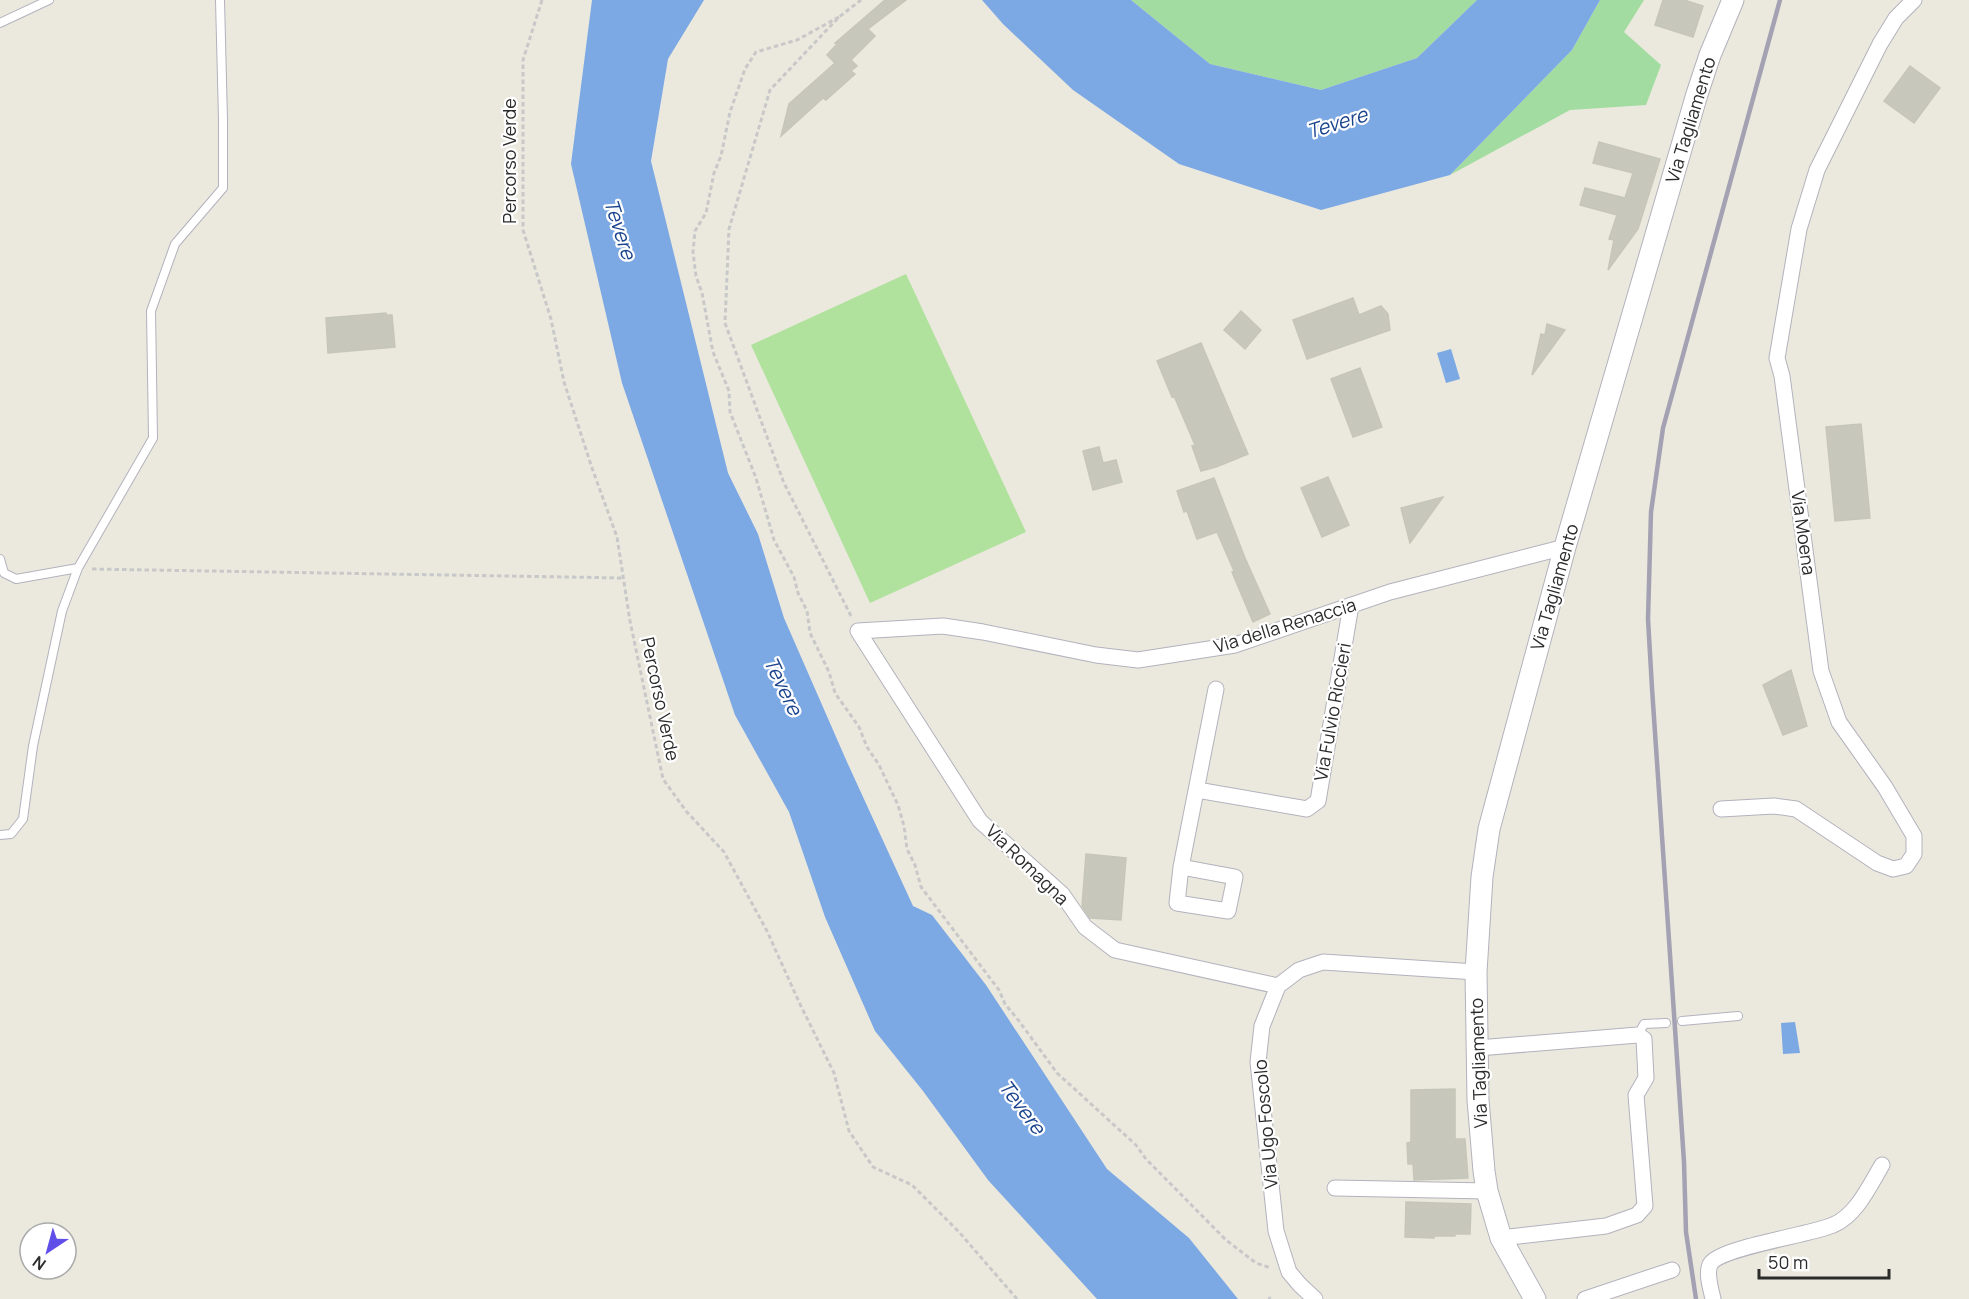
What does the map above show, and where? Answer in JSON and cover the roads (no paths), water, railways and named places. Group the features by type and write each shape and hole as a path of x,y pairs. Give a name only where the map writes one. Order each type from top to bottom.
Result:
{"street":[{"name":"Via Tagliamento","path":"1535,1299 1501,1238 1486,1191 1479,1100 1476,972 1482,877 1489,829 1565,547 1697,94 1710,55 1733,0"},
{"name":"Via Moena","path":"1721,809 1774,806 1796,809 1877,863 1893,869 1906,866 1914,854 1914,836 1885,787 1839,722 1821,671 1782,376 1777,358 1799,230 1817,170 1880,44 1896,18 1914,0"},
{"name":"Via della Renaccia","path":"858,631 943,626 1096,655 1138,660 1235,645 1389,592 1565,547"},
{"name":"Via Fulvio Riccieri","path":"1197,790 1307,809 1318,801 1351,605"},
{"name":"Via Romagna","path":"858,631 980,821 1062,894 1085,927 1115,950 1278,986"},
{"path":"1181,867 1216,689"},
{"path":"1278,986 1299,970 1323,962 1476,972"},
{"name":"Via Ugo Foscolo","path":"1278,986 1262,1026 1258,1062 1276,1231 1289,1272 1315,1299"},
{"path":"1478,1048 1638,1035 1644,1040 1646,1078 1636,1095 1645,1206 1637,1215 1606,1226 1501,1238"},
{"path":"1713,1299 1708,1270 1712,1262 1728,1253 1835,1225 1858,1206 1882,1165"},
{"path":"1335,1188 1486,1191"},
{"path":"1585,1299 1672,1270"}],"lane":[{"path":"0,23 49,0"},
{"path":"0,835 11,834 23,819 33,746 60,622 78,568 153,438 151,310 176,243 223,188 220,0"},
{"path":"0,559 4,573 16,579 78,568"},
{"path":"1682,1021 1738,1016"},
{"path":"1638,1035 1644,1024 1666,1023"}],"water":[{"name":"Tevere","path":"592,0 704,0 668,59 651,161 728,473 758,534 784,618 913,906 932,915 986,985 1107,1169 1189,1238 1238,1299 1097,1299 988,1180 923,1091 875,1031 825,917 789,812 735,715 622,383 571,164"},
{"name":"Tevere","path":"982,0 1131,0 1210,64 1321,90 1417,58 1477,0 1600,0 1572,50 1450,175 1321,210 1179,164 1073,90 1003,24"},
{"path":"1451,349 1460,379 1446,383 1437,353"},
{"path":"1795,1022 1800,1053 1783,1054 1781,1023"}],"railway":[{"path":"1696,1299 1686,1232 1684,1162 1648,619 1651,512 1663,428 1780,0"}]}
